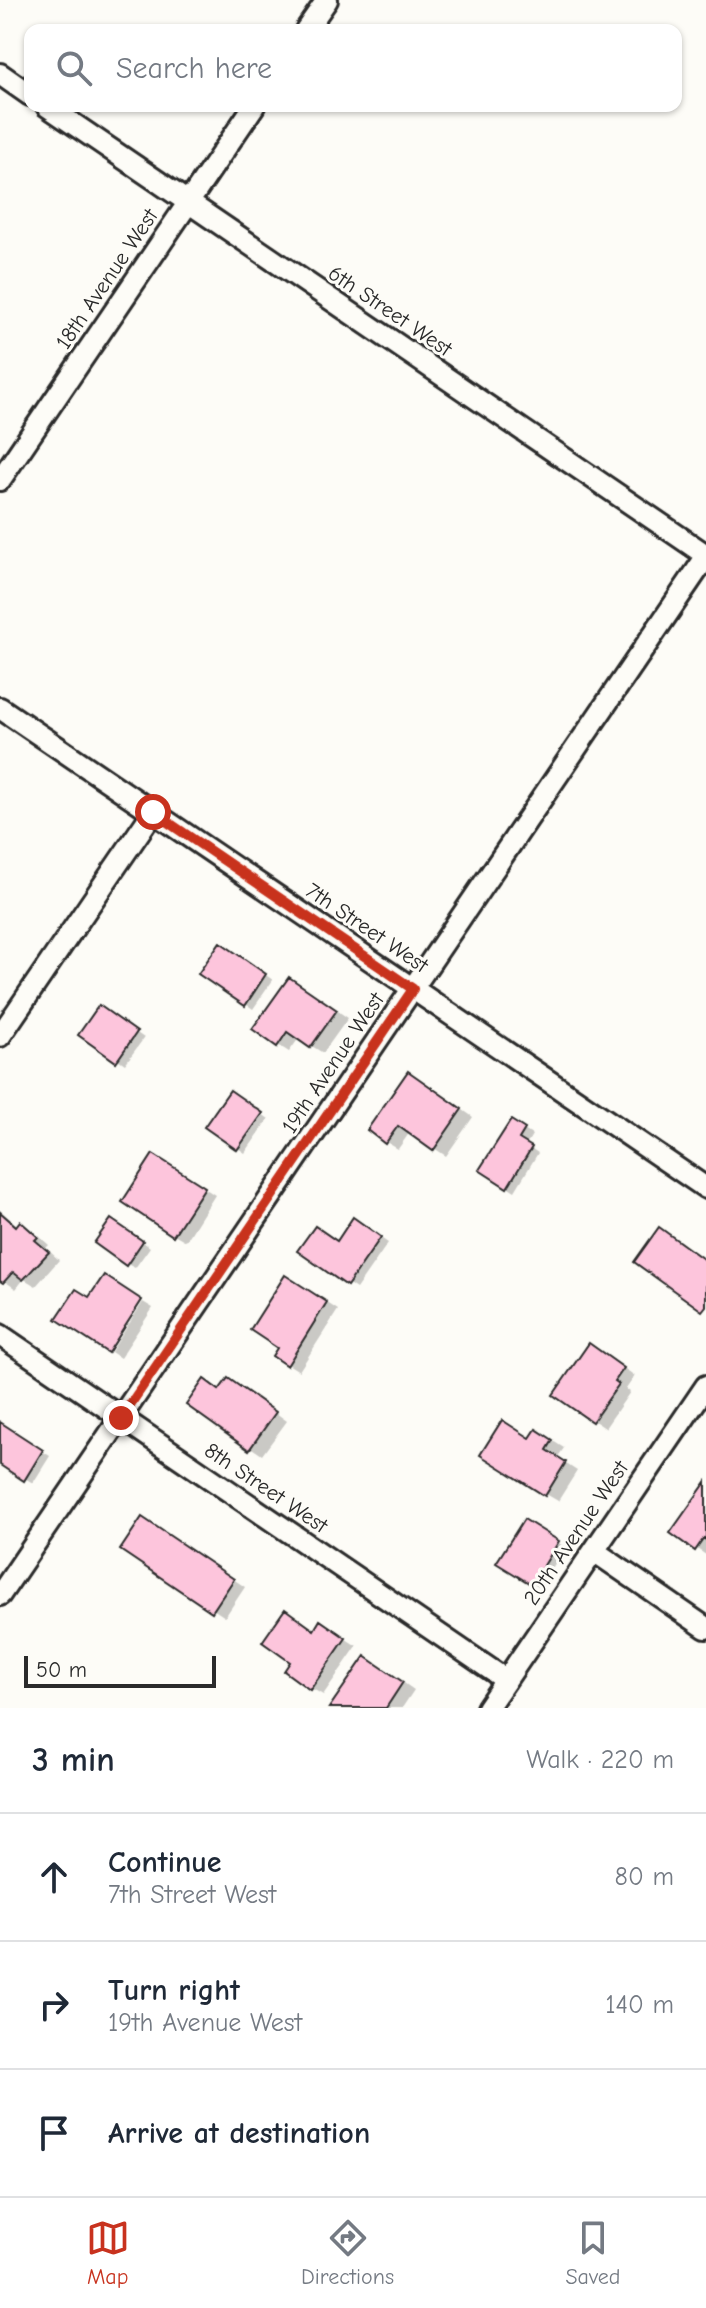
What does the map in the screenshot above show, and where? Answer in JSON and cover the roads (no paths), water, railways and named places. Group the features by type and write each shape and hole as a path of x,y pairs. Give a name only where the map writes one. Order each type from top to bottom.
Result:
{"street":[{"path":"310,24 327,0"},
{"path":"0,74 24,91"},
{"name":"6th Street West","path":"56,112 706,556"},
{"name":"18th Avenue West","path":"0,480 250,112"},
{"name":"19th Avenue West","path":"0,1595 706,556"},
{"name":"7th Street West","path":"0,708 706,1188"},
{"path":"0,1036 153,812"},
{"name":"8th Street West","path":"0,1335 506,1680"},
{"name":"20th Avenue West","path":"487,1708 706,1386"},
{"path":"594,1551 706,1628"}]}
